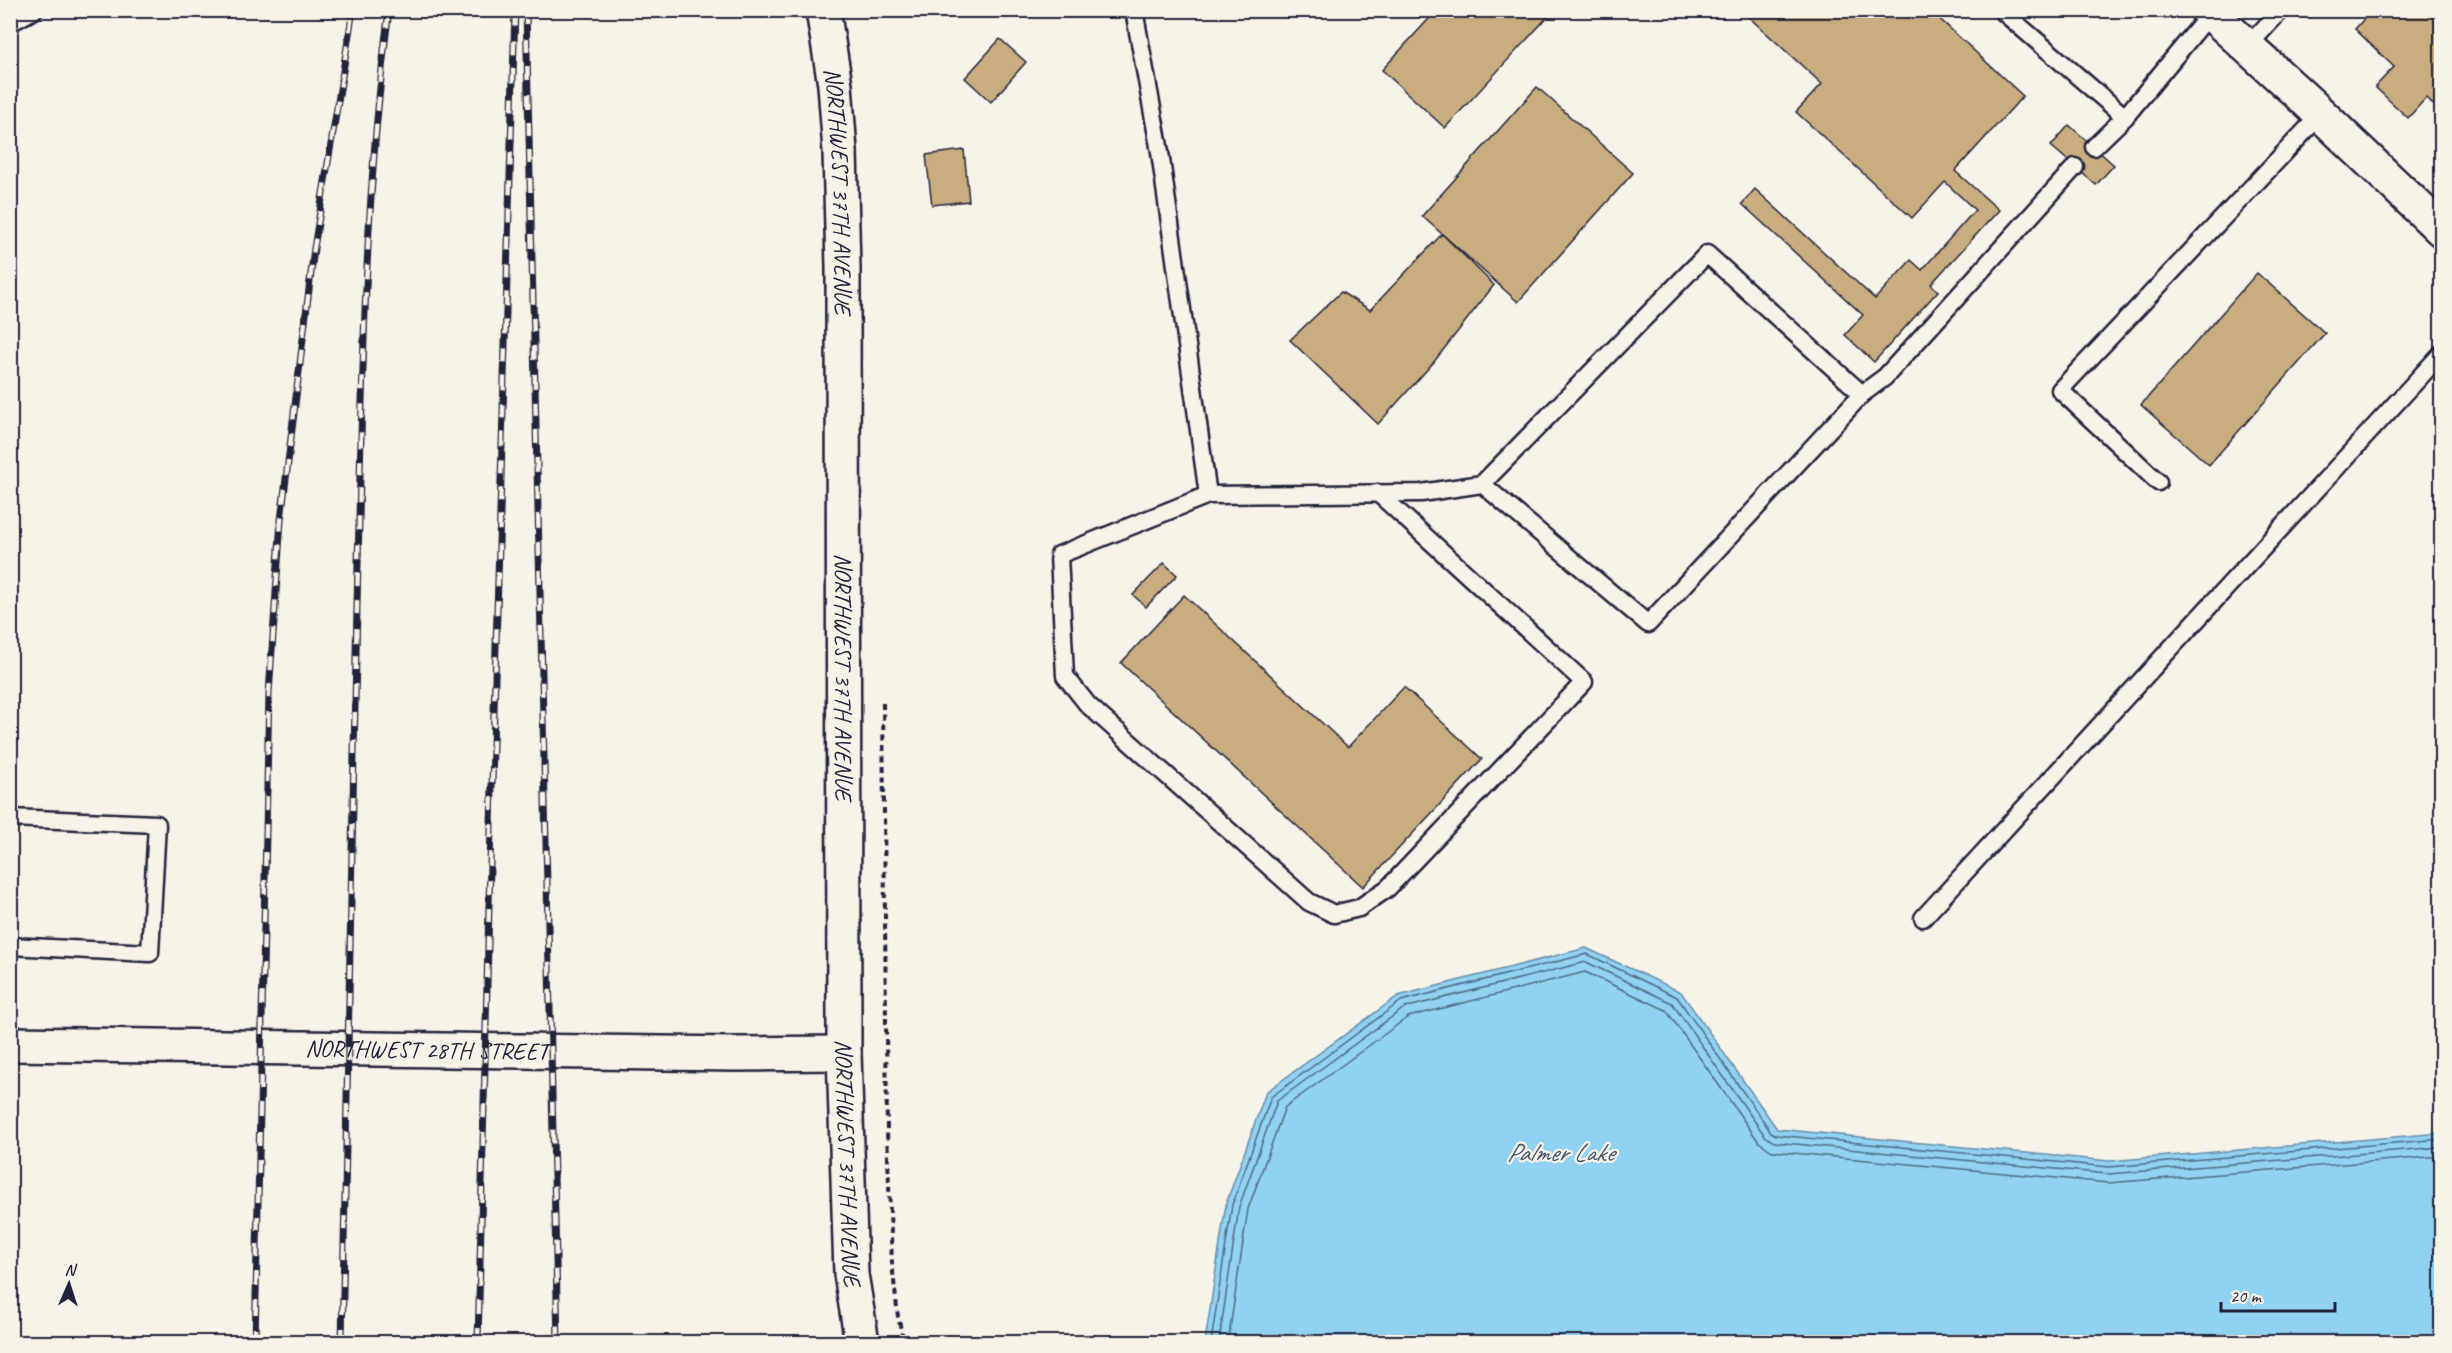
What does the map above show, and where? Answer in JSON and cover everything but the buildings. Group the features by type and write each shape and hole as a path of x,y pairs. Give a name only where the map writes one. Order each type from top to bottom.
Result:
{"street":[{"name":"NORTHWEST 37TH AVENUE","path":"823,10 835,85 840,151 844,1053 851,1274 862,1342"},
{"path":"2209,12 2440,225"},
{"name":"NORTHWEST 28TH STREET","path":"10,1044 734,1054 844,1053"}],"lane":[{"path":"10,23 34,10"},
{"path":"1134,10 1160,152 1208,495"},
{"path":"2001,10 2125,117"},
{"path":"2247,47 2281,10"},
{"path":"2094,147 2125,117 2209,12"},
{"path":"2158,482 2060,390 2320,114"},
{"path":"1482,484 1648,624 1862,394 1885,377 2075,167"},
{"path":"1378,494 1584,682 1388,888 1359,908 1335,914 1309,902 1088,705 1065,676 1059,555 1208,495 1421,493 1482,484 1707,254 1862,394"},
{"path":"1923,918 2442,353"},
{"path":"10,818 157,824 150,953 10,946"}],"water":[{"name":"Palmer Lake","path":"1586,948 1681,992 1777,1129 2109,1161 2441,1133 2441,1342 1205,1342 1226,1204 1266,1092 1398,996"}],"railway":[{"path":"255,1342 269,693 281,520 314,248 353,10"},
{"path":"342,1342 362,382 374,158 389,10"},
{"path":"478,1342 515,10"},
{"path":"526,10 558,1342"}]}
